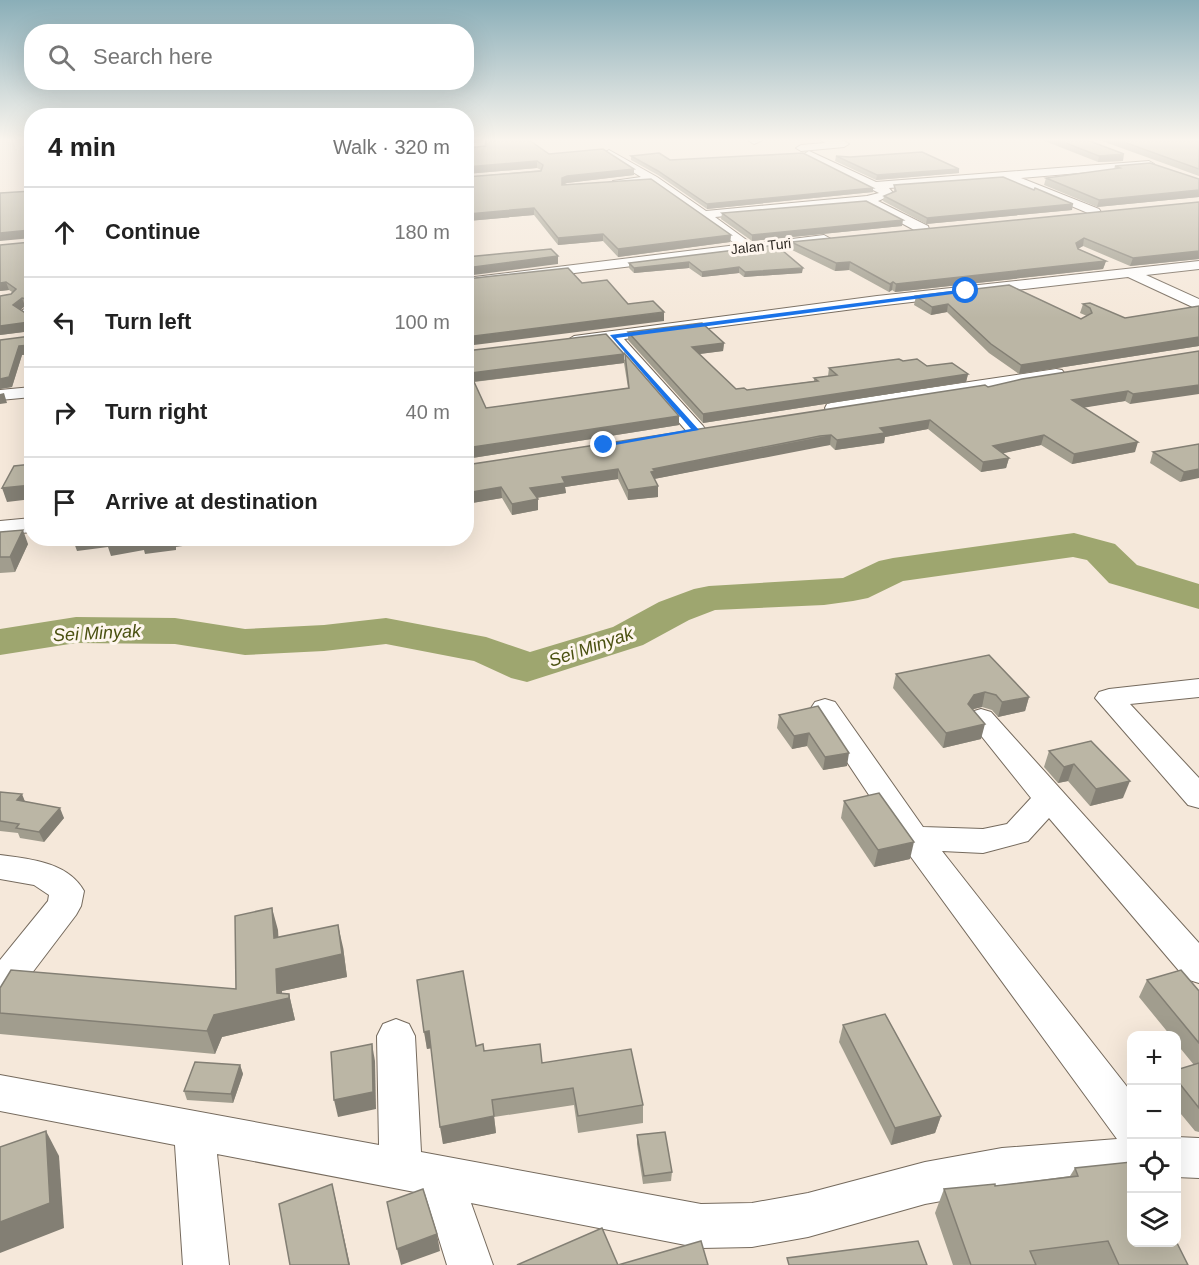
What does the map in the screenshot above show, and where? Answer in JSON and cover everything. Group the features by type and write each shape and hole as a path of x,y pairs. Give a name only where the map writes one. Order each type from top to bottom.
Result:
{"street":[{"path":"680,199 748,247"},
{"path":"701,214 871,199"},
{"path":"1066,199 1100,212 1072,215"},
{"path":"868,200 928,228 899,231"},
{"name":"Jalan Turi","path":"474,281 841,237"},
{"path":"1101,260 1199,305"},
{"path":"556,343 1010,285 1199,265"},
{"path":"1010,285 1040,301"},
{"path":"612,336 696,430"},
{"path":"814,411 1071,372"},
{"path":"0,395 24,393"},
{"path":"673,434 719,427"},
{"path":"0,528 24,526"},
{"path":"1199,688 1108,698 1187,770 1199,797"},
{"path":"825,708 914,838 1127,1121"},
{"path":"981,718 1199,968"},
{"path":"914,838 983,841 1017,833 1049,798"},
{"path":"0,867 46,875 57,880 67,891 64,906 0,987"},
{"path":"396,1036 421,1173 470,1265"},
{"path":"0,1093 701,1226 752,1225 808,1215 925,1183 1002,1169 1127,1158"},
{"path":"194,1131 206,1265"},
{"path":"1181,1157 1199,1158"}],"building":[{"path":"0,199 24,199 24,231 0,233"},
{"path":"474,199 680,199 731,235 618,249 603,234 558,238 534,208 474,213"},
{"path":"700,199 759,199 707,204"},
{"path":"890,199 1061,199 1073,204 927,218"},
{"path":"866,201 903,220 752,235 722,213"},
{"path":"1199,202 1199,251 1133,258 1084,238 1076,243 1078,249 1106,261 896,284 893,282 890,284 850,262 836,263 791,242"},
{"path":"24,243 24,298 13,305 24,312 24,323 0,326 0,296 11,294 16,289 6,282 0,283 0,245"},
{"path":"776,245 803,268 745,272 739,267 702,272 689,262 634,268 629,263"},
{"path":"551,249 558,256 474,267 474,256"},
{"path":"568,268 582,283 607,280 628,304 653,301 664,312 474,336 474,278"},
{"path":"1009,285 1081,319 1092,313 1090,308 1083,304 1090,303 1125,318 1199,306 1199,337 1021,365 991,344 948,304 932,307 916,296"},
{"path":"702,323 724,343 692,347 736,389 747,390 818,381 814,378 837,375 829,368 899,359 903,361 917,359 927,366 952,363 968,374 703,414 628,332"},
{"path":"606,334 624,354 474,373 474,350"},
{"path":"24,337 24,346 19,346 9,377 0,379 0,340"},
{"path":"1199,351 1199,385 1133,394 1128,391 1072,400 1138,442 1074,454 1044,435 993,446 1009,458 983,462 930,420 880,428 885,433 837,440 831,435 820,436 653,469 655,471 651,472 658,486 628,490 618,469 562,477 565,483 530,488 538,499 512,504 501,487 474,492 474,464 985,385 988,387 1022,379"},
{"path":"625,354 679,416 474,447 474,382 486,408 629,388"},
{"path":"1199,444 1199,469 1184,472 1153,452"},
{"path":"24,465 24,486 2,488 14,466"},
{"path":"23,530 10,557 0,557 0,532"},
{"path":"989,655 1029,697 1002,702 996,695 985,692 974,695 968,704 985,724 946,733 896,674"},
{"path":"818,706 849,753 825,757 809,733 794,736 779,715"},
{"path":"1091,741 1130,781 1096,789 1074,764 1064,767 1049,751"},
{"path":"0,792 22,794 17,800 60,808 39,832 16,828 19,824 0,821"},
{"path":"879,793 914,842 878,850 844,801"},
{"path":"272,908 274,938 338,925 342,954 276,969 277,993 289,994 289,998 214,1015 207,1031 0,1013 0,988 11,970 236,989 235,916"},
{"path":"1181,970 1199,991 1199,1043 1147,980"},
{"path":"463,971 476,1046 483,1044 484,1051 540,1044 542,1063 631,1049 643,1105 578,1116 573,1088 492,1100 494,1116 440,1127 429,1031 424,1032 417,980"},
{"path":"885,1014 941,1116 895,1128 843,1025"},
{"path":"372,1044 373,1092 334,1100 331,1052"},
{"path":"195,1062 240,1065 231,1094 184,1091"},
{"path":"1199,1063 1199,1108 1181,1085 1181,1068"},
{"path":"46,1131 50,1203 0,1222 0,1147"},
{"path":"665,1132 672,1172 644,1176 637,1135"},
{"path":"1127,1162 1127,1247 1179,1247 1188,1265 1119,1265 1108,1241 1030,1251 1036,1265 971,1265 944,1189 995,1184 995,1186 1078,1176 1075,1168"},
{"path":"332,1184 349,1265 290,1265 279,1204"},
{"path":"423,1189 437,1234 397,1249 387,1202"},
{"path":"602,1228 618,1265 517,1265"},
{"path":"701,1241 708,1265 618,1265"},
{"path":"918,1241 927,1265 789,1265 787,1258"}],"waterway":[{"name":"Sei Minyak","path":"0,642 76,630 175,631 245,642 324,638 386,631 486,650 527,668 628,636 674,611 709,598 824,593 853,589 893,570 1074,545 1101,552 1123,574 1199,597"}],"route":[{"path":"604,445 696,430 612,336 966,291"}]}
